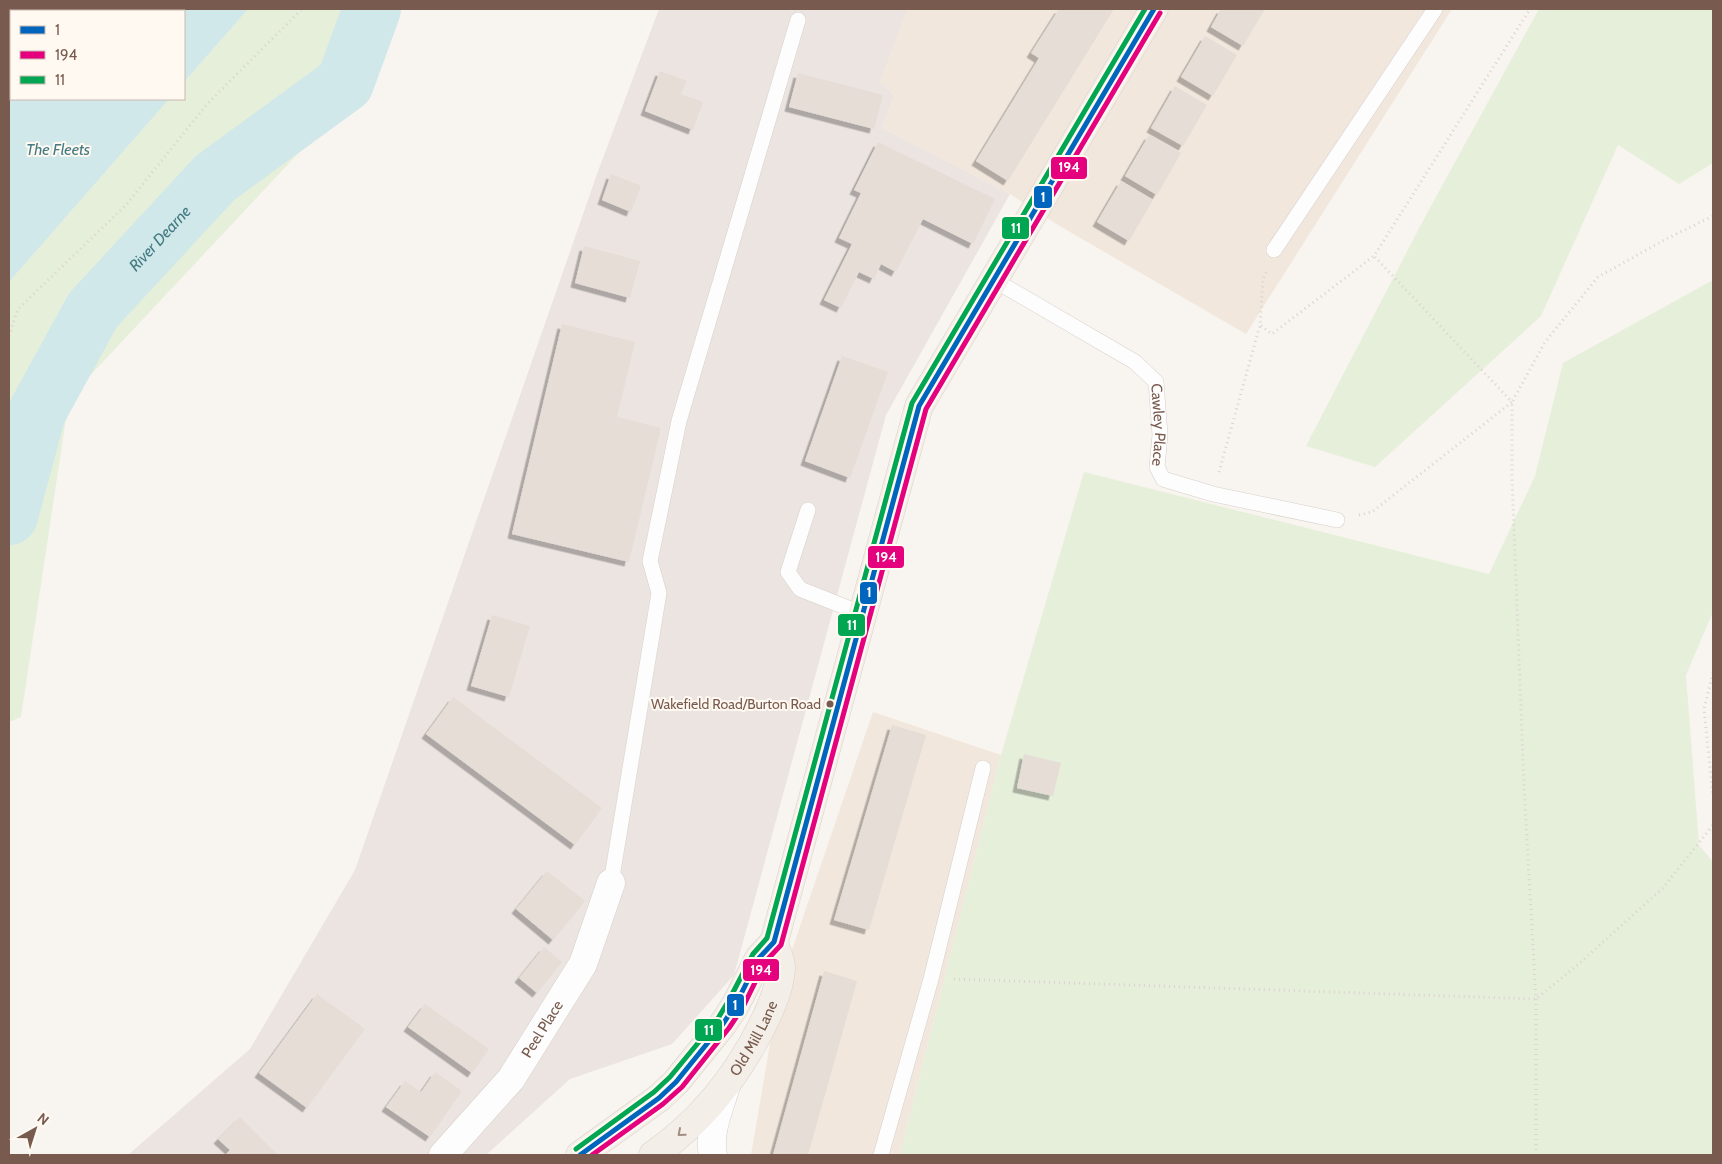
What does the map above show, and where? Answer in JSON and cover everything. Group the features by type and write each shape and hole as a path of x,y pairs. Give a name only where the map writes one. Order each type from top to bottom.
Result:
{"main road":[{"path":"774,942 919,406 1154,9"},
{"name":"Old Mill Lane","path":"653,1155 709,1107 726,1086 756,1037 774,1000 781,967 774,942"},
{"name":"Old Mill Lane","path":"580,1155 658,1098 676,1082 723,1024 736,1004 760,958 774,942"}],"street":[{"name":"Peel Place","path":"443,1155 511,1080 583,964 611,883"},
{"path":"713,1155 712,1138 726,1086"}],"lane":[{"path":"1274,250 1435,9"},
{"path":"611,883 659,593 650,561 679,421 798,20"},
{"name":"Cawley Place","path":"994,280 1135,362 1156,382 1160,435 1156,467 1163,479 1213,494 1337,520"},
{"path":"808,510 788,572 800,589 863,614"},
{"path":"881,1155 931,979 983,768"}],"path":[{"path":"9,336 18,309 126,205 208,103 302,9"},
{"path":"1260,325 1272,334 1374,256 1530,9"},
{"path":"1337,520 1372,512 1512,402 1545,342 1598,277 1666,239 1713,216"},
{"path":"1213,494 1260,325 1263,279 1274,250"},
{"path":"1374,256 1512,402 1512,478 1524,787 1536,999 1536,1155"},
{"path":"1713,672 1704,709 1713,796"},
{"path":"931,979 1536,999 1581,962 1663,888 1713,825"}],"shaded area":[{"path":"659,9 908,9 880,82 894,95 882,128 1010,194 886,415 734,975 672,1044 570,1079 486,1155 128,1155 250,1049 355,870 597,174"},
{"path":"908,9 1452,9 1246,334 1058,225 1010,194 882,128 894,95 880,82"},
{"path":"873,712 1001,755 900,1155 751,1155 780,985"}],"green space":[{"path":"248,9 388,9 367,80 69,398 21,717 9,722 9,282 168,100 185,100 185,81"},
{"path":"1539,9 1713,9 1713,163 1679,184 1618,145 1541,316 1375,467 1306,446 1425,217"},
{"path":"1713,280 1713,612 1686,675 1699,845 1713,862 1713,1155 900,1155 1001,755 1084,472 1489,574 1535,476 1563,363"}],"water":[{"name":"The Fleets","path":"9,9 248,9 185,81 185,10 10,10 10,100 168,100 9,282"}],"building":[{"path":"1059,9 1114,9 1008,181 976,161 1039,58 1031,53"},
{"path":"1221,9 1265,9 1243,46 1211,27"},
{"path":"1205,36 1237,55 1213,96 1181,77"},
{"path":"660,71 687,81 681,94 703,102 693,130 645,111"},
{"path":"798,73 883,95 874,129 789,107"},
{"path":"1175,86 1207,105 1183,146 1151,128"},
{"path":"1149,135 1181,153 1157,195 1125,176"},
{"path":"878,142 995,199 973,244 923,219 896,272 881,264 874,279 859,272 841,308 824,300 852,244 839,238 861,193 854,190"},
{"path":"611,174 641,186 631,212 602,200"},
{"path":"1121,181 1153,200 1129,241 1097,222"},
{"path":"584,246 640,261 630,298 575,283"},
{"path":"562,324 635,342 617,417 661,428 629,562 512,534"},
{"path":"842,356 888,372 850,478 805,461"},
{"path":"492,615 530,626 509,697 471,686"},
{"path":"453,697 602,808 575,845 426,734"},
{"path":"892,725 926,735 869,930 834,920"},
{"path":"1024,754 1061,763 1053,796 1017,788"},
{"path":"547,871 585,901 553,940 516,909"},
{"path":"544,947 562,962 537,993 519,978"},
{"path":"824,971 857,981 808,1155 773,1155"},
{"path":"317,994 365,1029 307,1108 259,1073"},
{"path":"425,1004 489,1049 472,1073 408,1027"},
{"path":"435,1072 462,1091 430,1137 386,1107 405,1081 421,1092"},
{"path":"240,1117 278,1155 225,1155 230,1150 218,1139"}],"waterway":[{"name":"River Dearne","path":"9,516 37,412 93,310 215,178 345,83 372,9"}],"transit line":[{"name":"11","path":"576,1149 654,1092 670,1077 717,1020 753,954 767,938 912,403 1145,9"},
{"name":"1","path":"580,1155 659,1098 676,1082 723,1024 736,1004 759,958 774,942 919,406 1154,9"},
{"name":"194","path":"592,1155 663,1104 682,1087 729,1028 743,1007 765,962 781,945 926,409 1160,13"}],"place":[{"name":"Wakefield Road/Burton Road","path":"830,704"}]}
